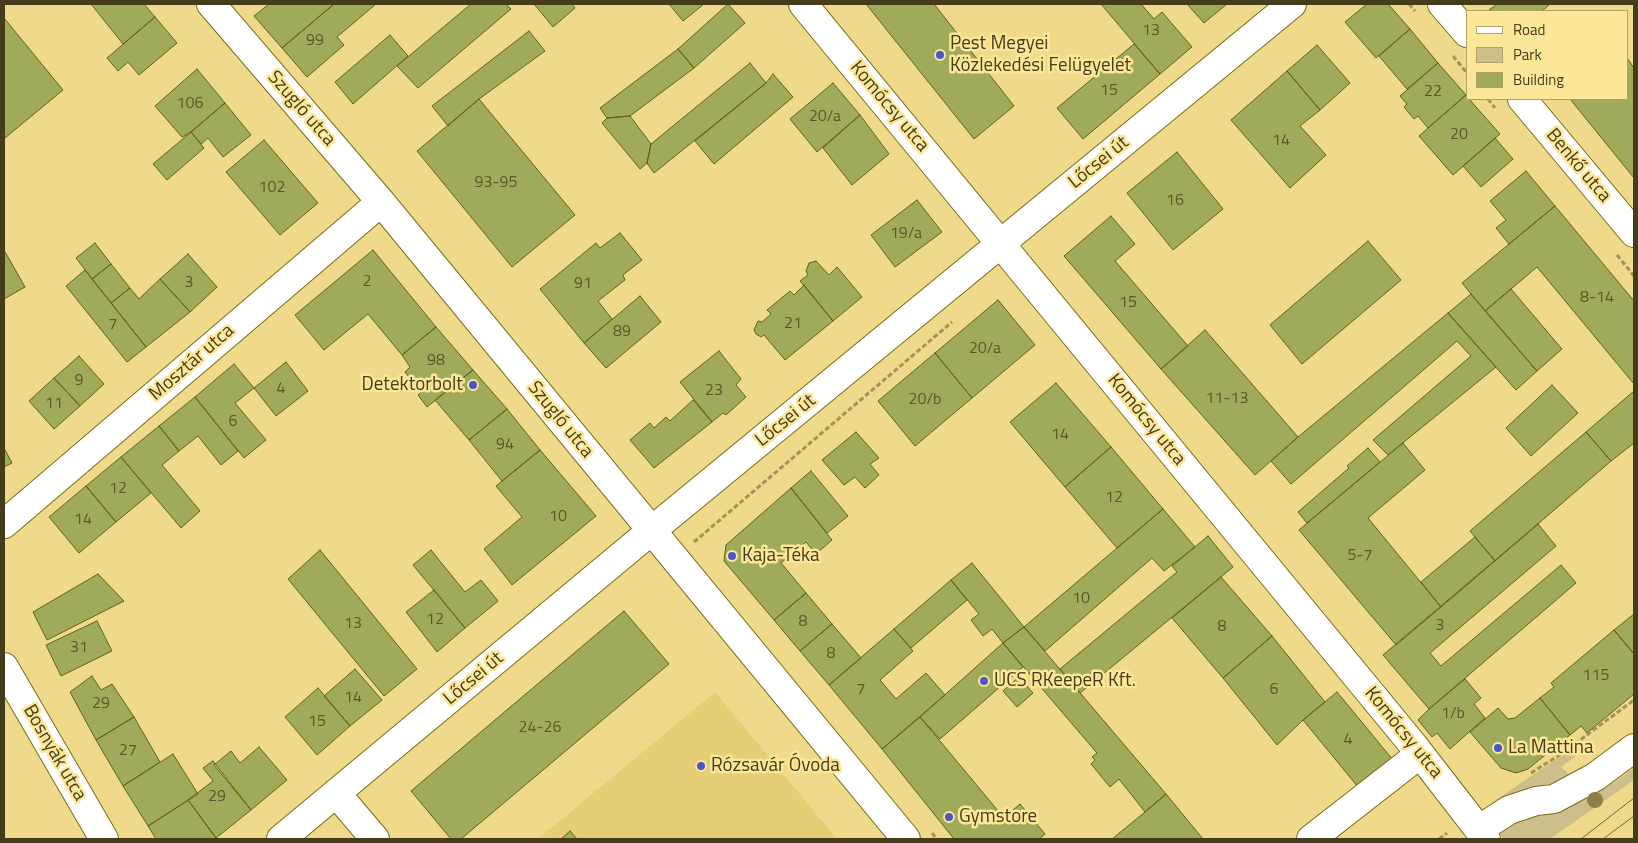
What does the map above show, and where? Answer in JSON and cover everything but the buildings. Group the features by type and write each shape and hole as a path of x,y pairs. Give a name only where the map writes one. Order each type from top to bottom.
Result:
{"street":[{"name":"Szugló utca","path":"211,4 380,202 651,531 919,835"},
{"name":"Komócsy utca","path":"803,4 1420,754 1482,837"},
{"name":"Lőcsei út","path":"281,839 651,531 1292,4"},
{"path":"1442,4 1466,32"},
{"name":"Benkő utca","path":"1523,100 1634,233"},
{"name":"Mosztár utca","path":"4,524 380,202"},
{"name":"Bosnyák utca","path":"4,667 104,839"},
{"path":"1482,837 1488,823 1509,810 1536,801 1554,799 1595,777 1634,748"},
{"path":"1311,839 1420,754"},
{"path":"336,793 375,839"}],"path":[{"path":"693,543 955,319"},
{"path":"1531,774 1634,700"},
{"path":"919,835 937,839"}],"shaded area":[{"name":"Rózsavár Óvoda","path":"715,692 837,839 538,839"}],"green space":[{"path":"1574,747 1581,752 1561,767 1573,778 1534,787 1496,806 1493,802"},
{"path":"1634,768 1634,780 1550,839 1504,839 1499,832 1503,821 1552,812 1580,801 1618,780"}],"tram line":[{"path":"1581,839 1634,798"},
{"path":"1603,839 1634,816"}],"place":[{"name":"Pest Megyei Közlekedési Felügyelet","path":"940,55"},
{"name":"Detektorbolt","path":"473,385"},
{"name":"Kaja-Téka","path":"732,556"},
{"name":"UCS RKeepeR Kft.","path":"984,681"},
{"name":"La Mattina","path":"1498,748"},
{"name":"Rózsavár Óvoda","path":"701,766"},
{"name":"Gymstore","path":"949,817"}]}
